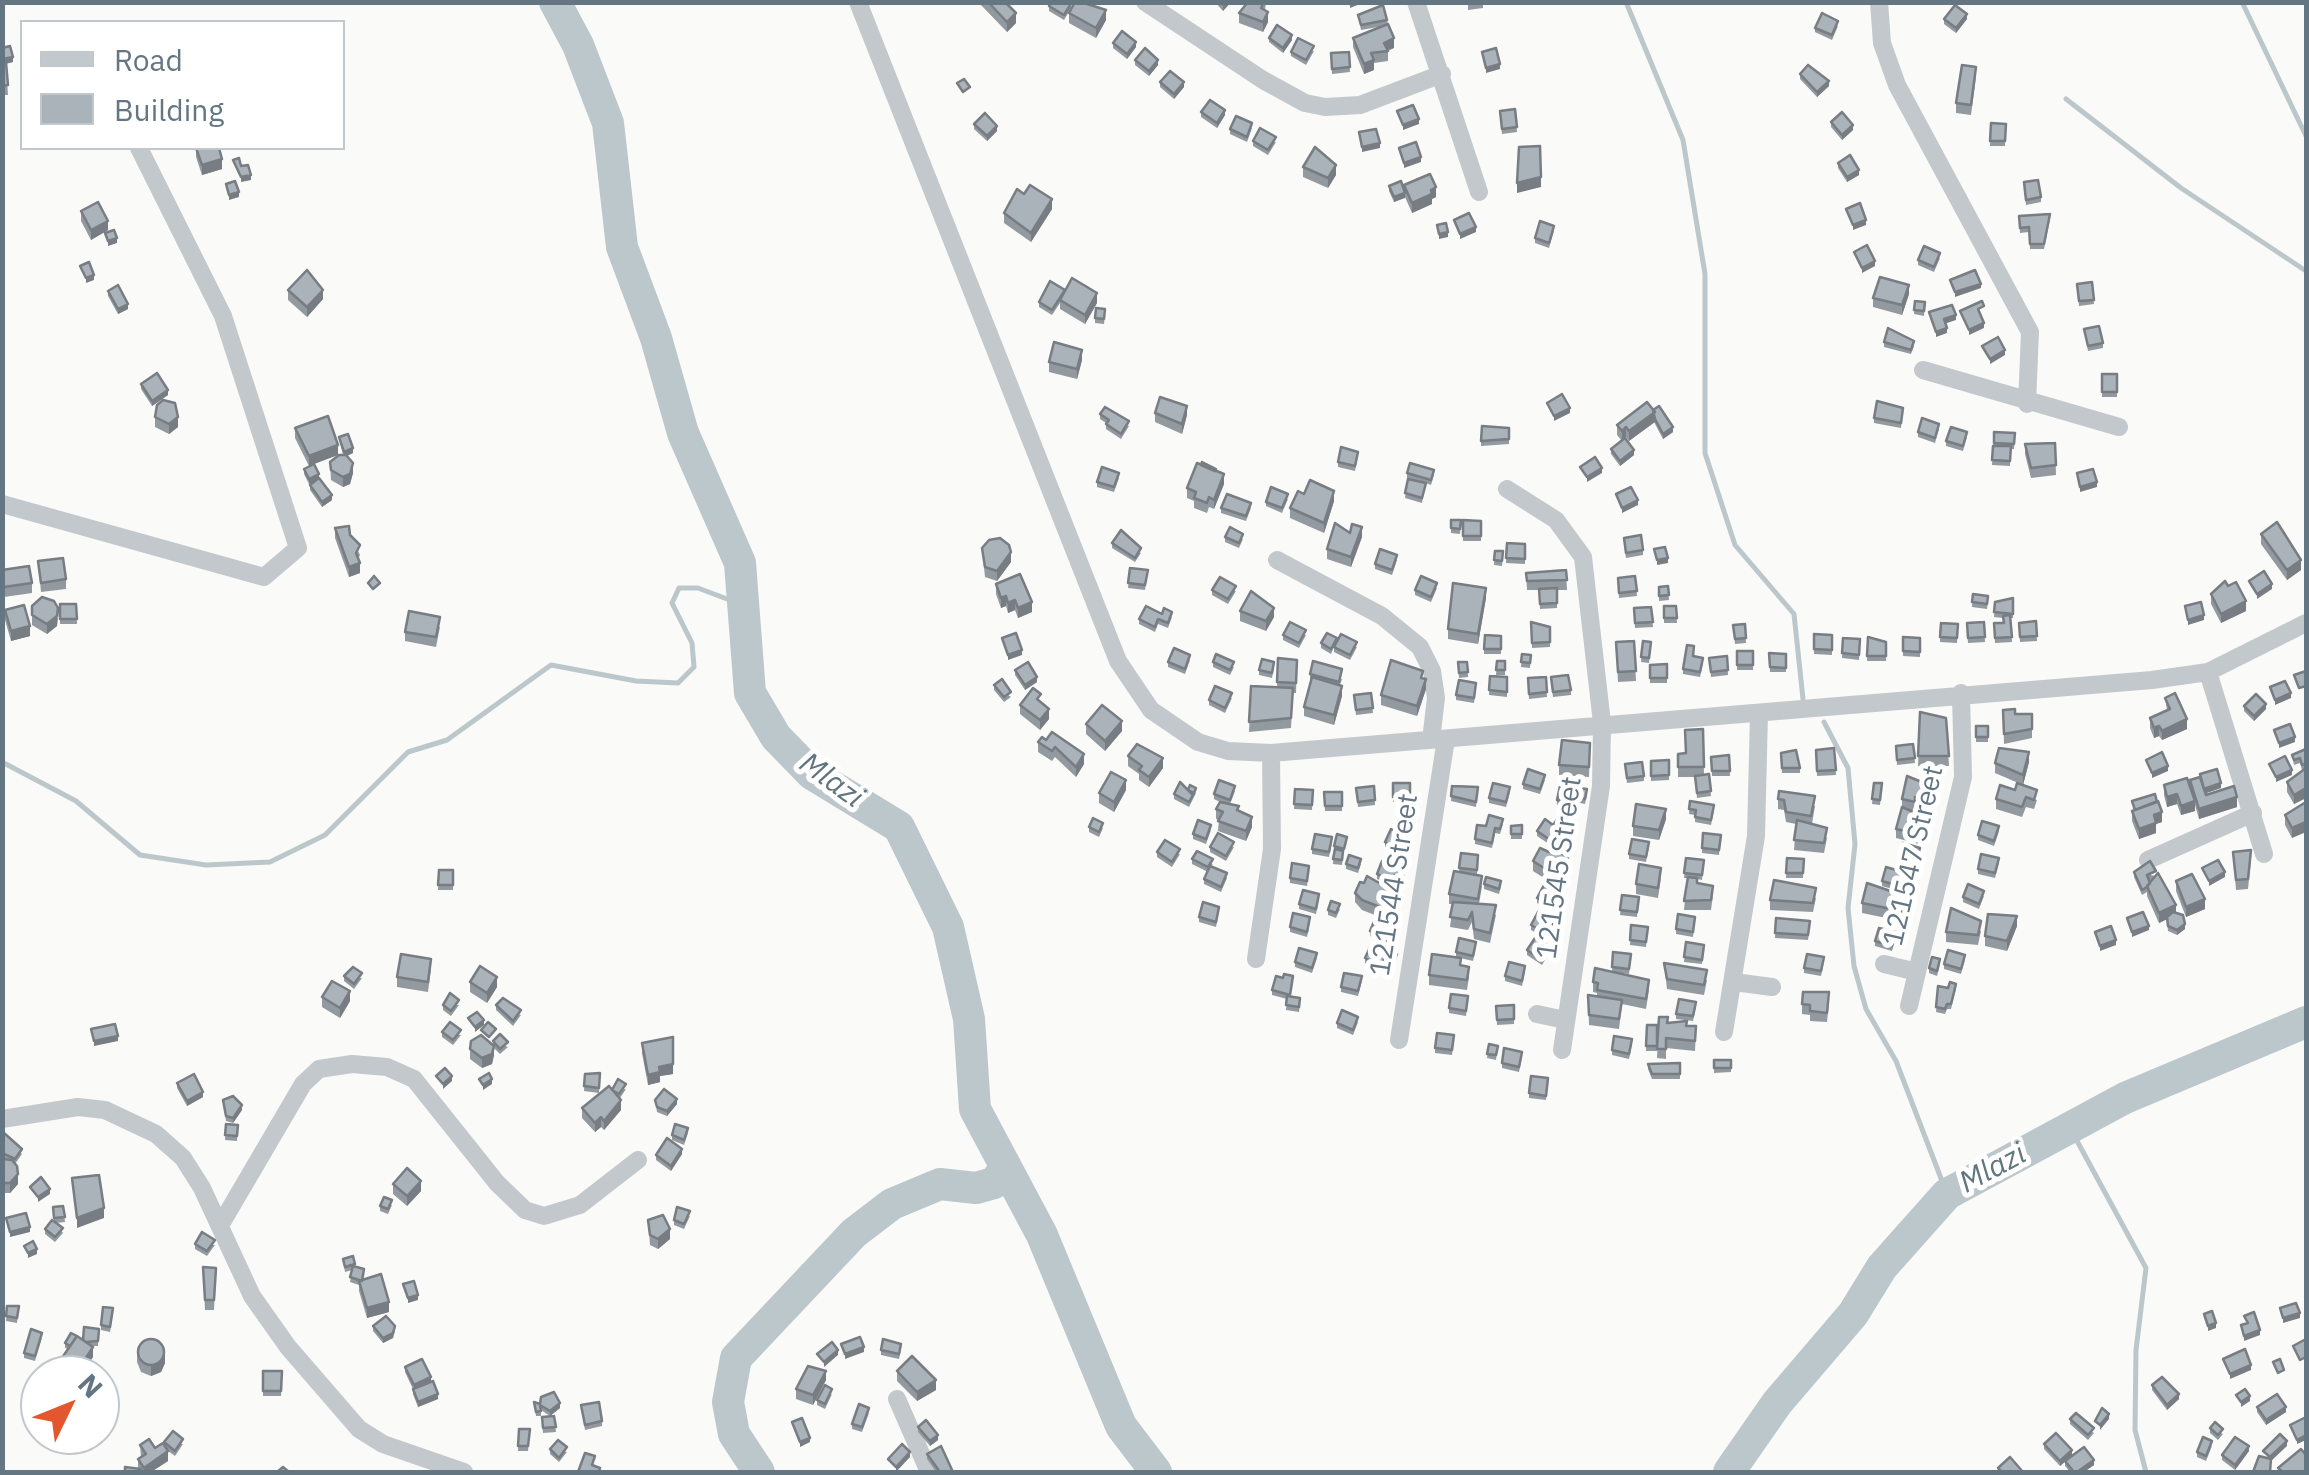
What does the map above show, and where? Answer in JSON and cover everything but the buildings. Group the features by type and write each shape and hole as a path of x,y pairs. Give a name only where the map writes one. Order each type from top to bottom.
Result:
{"street":[{"path":"858,2 1128,680 1150,710 1181,733 1228,751 1270,753 2208,672 2306,623"},
{"path":"1146,2 1262,80 1306,103 1325,107 1360,105 1442,74"},
{"path":"1416,2 1479,192"},
{"path":"1879,2 1882,42 1897,85 2030,332 2027,404"},
{"path":"2,504 264,577 298,548 223,316 140,150"},
{"path":"1922,370 2027,404 2119,427"},
{"name":"121545 Street","path":"1507,489 1556,520 1582,557 1602,724 1601,786 1562,1050"},
{"name":"121544 Street","path":"1277,560 1400,627 1420,647 1432,671 1439,739 1399,1040"},
{"path":"2208,672 2264,854"},
{"name":"121547 Street","path":"1909,1006 1963,777 1961,694"},
{"path":"1724,1032 1758,814 1759,713"},
{"path":"1256,958 1272,849 1270,753"},
{"path":"2148,860 2253,814"},
{"name":"121547 Street","path":"1884,964 1916,972"},
{"path":"1734,982 1772,987"},
{"path":"1537,1014 1566,1020"},
{"path":"221,1224 303,1084 319,1069 352,1064 387,1068 414,1079 497,1183 525,1210 544,1216 580,1205 638,1160"},
{"path":"2,1119 78,1107 128,1118 156,1134 182,1158 221,1224 252,1296 288,1346 360,1429 382,1444 464,1472"},
{"path":"897,1399 930,1472"}],"waterway":[{"name":"Mlazi","path":"555,2 578,45 608,123 622,247 656,338 683,433 740,563 750,693 776,737 812,774 899,827 948,927 969,1019 975,1109 1042,1235 1121,1426 1156,1472"},
{"path":"1626,2 1683,140 1705,274 1705,453 1735,545 1794,614 1803,699"},
{"path":"2242,2 2306,136"},
{"path":"2066,99 2181,188 2306,271"},
{"path":"2,762 76,801 140,855 206,865 270,862 325,835 408,752 447,740 551,665 636,681 678,683 694,667 692,643 672,603 679,588 698,588 743,605"},
{"path":"1824,722 1848,768 1855,844 1848,908 1854,966 1866,1009 1896,1061 1947,1194"},
{"name":"Mlazi","path":"1729,1472 1777,1403 1853,1314 1882,1267 1947,1194 2125,1098 2306,1022"},
{"path":"2070,1128 2146,1268 2136,1350 2135,1430 2146,1472"},
{"path":"759,1472 734,1434 728,1402 736,1358 854,1233 892,1204 940,1184 976,1188 994,1183 1006,1167"}]}
